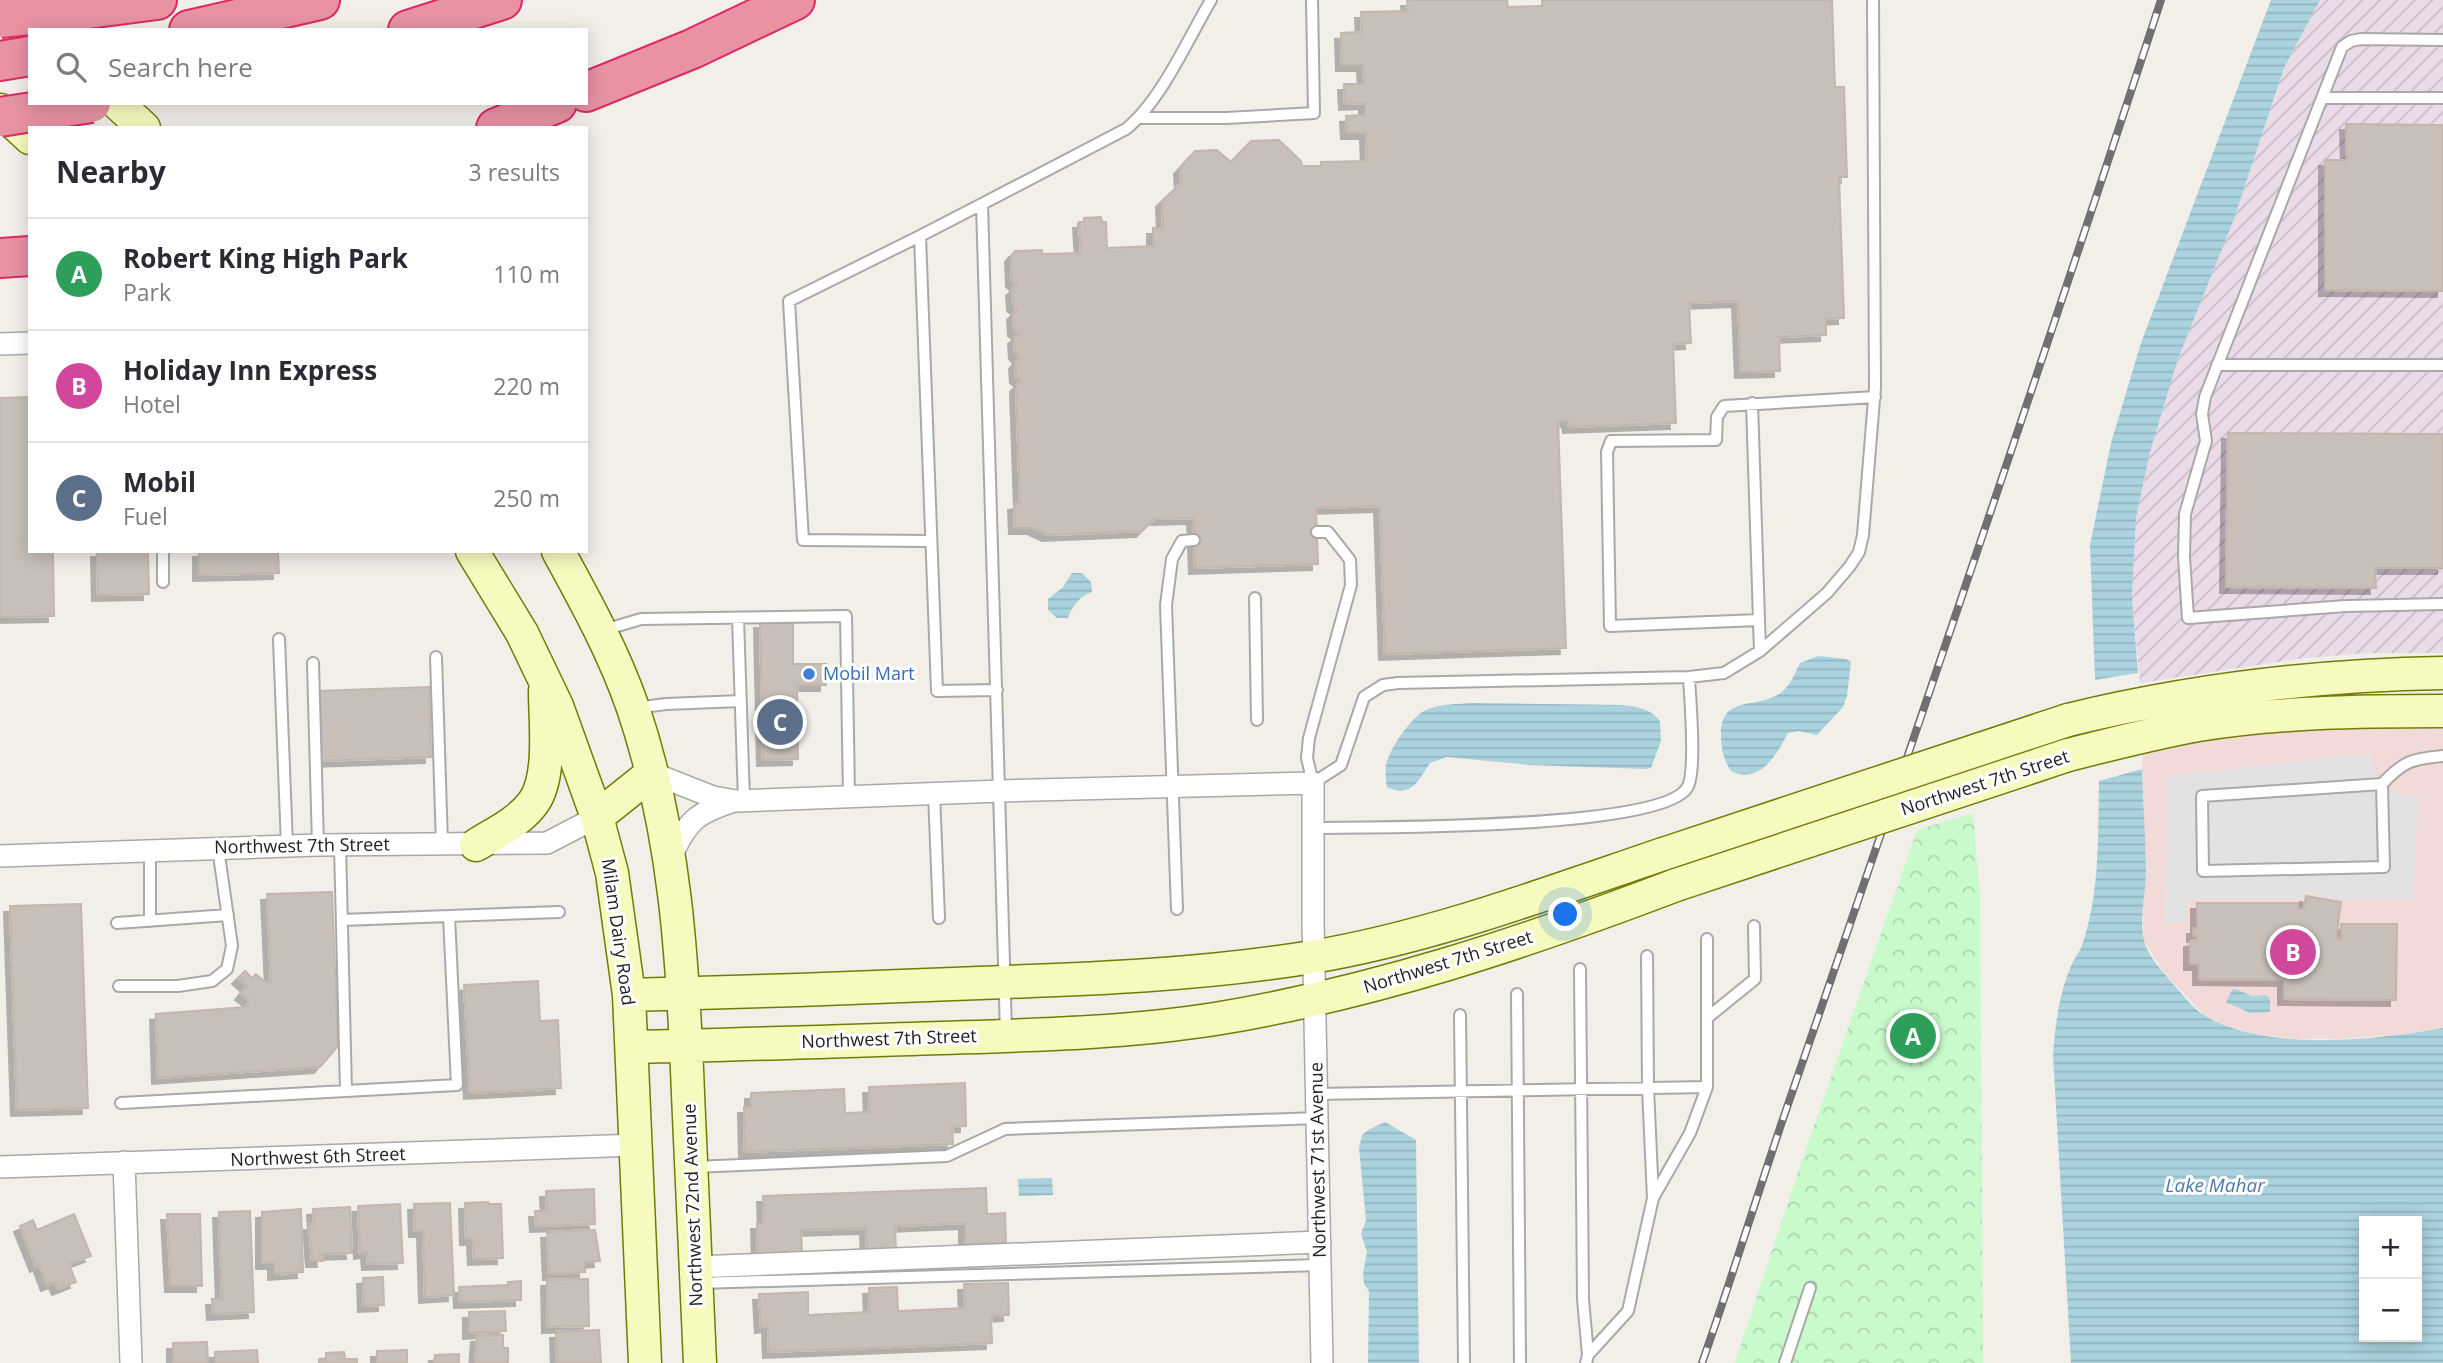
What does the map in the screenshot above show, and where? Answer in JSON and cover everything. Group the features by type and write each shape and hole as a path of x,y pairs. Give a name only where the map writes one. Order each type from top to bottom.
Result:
{"highway":[{"path":"0,18 157,0"},
{"path":"198,28 320,0"},
{"path":"414,28 502,0"},
{"path":"588,91 692,50 796,0"},
{"path":"0,61 28,56"},
{"path":"0,117 78,105"},
{"path":"501,126 552,105"},
{"path":"0,258 28,256"}],"main road":[{"path":"16,0 42,28"},
{"path":"119,105 142,126"},
{"path":"0,110 28,136"},
{"name":"Milam Dairy Road","path":"473,553 502,598 545,679 568,734 597,817 611,873 629,995 632,1047"},
{"name":"Northwest 72nd Avenue","path":"559,553 601,631 633,708 652,773 670,858 679,928 687,1046 699,1363"},
{"name":"Northwest 7th Street","path":"629,995 1005,982 1203,971 1314,956 1400,937 1476,915 2068,720 2144,703 2265,684 2375,674 2443,673"},
{"path":"476,845 518,818 532,805 539,793 544,773 545,679"},
{"name":"Northwest 7th Street","path":"632,1047 1134,1029 1213,1019 1369,988 1446,965 1598,915 1676,885 2068,755 2158,732 2260,717 2443,711"},
{"path":"597,817 652,773"},
{"path":"632,1047 645,1363"}],"street":[{"path":"0,344 28,343"},
{"path":"652,773 713,797 740,800 1001,790 1313,783"},
{"name":"Northwest 71st Avenue","path":"1313,783 1322,1363"},
{"path":"670,858 691,821 710,808 740,800"},
{"name":"Northwest 7th Street","path":"0,856 318,845 547,843 597,817"},
{"name":"Northwest 6th Street","path":"0,1167 636,1144"},
{"path":"124,1162 131,1363"},
{"path":"696,1275 1201,1245 1320,1242"}],"lane":[{"path":"931,541 803,540 789,301 1126,129 1140,118 1153,101 1211,0"},
{"path":"1140,118 1226,118 1314,113 1312,0"},
{"path":"1317,532 1328,533 1350,561 1351,585 1309,738 1307,758 1313,783 1341,765 1364,697 1383,685 1689,677 1724,673 1760,651 1827,593 1859,552 1866,518 1875,397 1873,0"},
{"path":"2443,40 2361,39 2342,47 2205,397 2202,414 2206,440 2185,514 2188,618 2346,606 2443,604"},
{"path":"2323,98 2443,98"},
{"path":"982,204 1006,1035"},
{"path":"919,236 937,691 996,690"},
{"path":"2217,365 2443,365"},
{"path":"1759,620 1610,626 1607,452 1611,441 1716,440 1717,417 1724,406 1875,397"},
{"path":"1752,403 1760,651"},
{"path":"1177,909 1166,605 1172,559 1182,541 1194,540"},
{"path":"163,553 163,582"},
{"path":"1255,597 1258,720"},
{"path":"601,631 641,619 846,616 849,796"},
{"path":"738,618 740,800"},
{"path":"279,639 287,846"},
{"path":"436,657 442,844"},
{"path":"313,663 318,845"},
{"path":"1312,828 1585,818 1637,809 1675,798 1686,791 1692,774 1689,677"},
{"path":"633,708 741,701"},
{"path":"2382,784 2384,867 2203,871 2202,796 2382,784 2399,766 2419,759 2443,756"},
{"path":"934,793 939,918"},
{"path":"340,845 346,1091"},
{"path":"119,986 178,986 212,981 227,969 232,946 218,848"},
{"path":"149,921 150,851"},
{"path":"342,920 559,912"},
{"path":"117,923 228,915"},
{"path":"121,1103 457,1084 449,916"},
{"path":"1707,1018 1755,979 1754,926"},
{"path":"1653,1198 1690,1133 1707,1087 1707,939"},
{"path":"1587,1359 1628,1311 1653,1198 1648,1088 1647,956"},
{"path":"1580,969 1583,1299 1587,1359"},
{"path":"1517,994 1520,1363"},
{"path":"1460,1015 1464,1363"},
{"path":"1317,1094 1707,1087"},
{"path":"691,1167 947,1157 1005,1129 1317,1118"},
{"path":"696,1275 1320,1265"},
{"path":"1785,1363 1810,1288"}],"shaded area":[{"path":"2320,0 2443,0 2443,653 2372,653 2304,658 2140,683 2132,597 2136,518 2150,452 2178,359 2234,219 2284,68"},
{"path":"2301,729 2443,729 2443,1028 2408,1034 2337,1039 2295,1039 2249,1033 2225,1026 2204,1015 2165,974 2144,941 2142,915 2146,877 2143,753 2200,740"},
{"path":"2371,753 2374,773 2396,794 2418,797 2413,900 2346,900 2305,893 2301,899 2188,899 2186,922 2165,923 2169,776"}],"green space":[{"path":"1973,813 1980,897 1983,1363 1735,1363 1917,830"}],"water":[{"path":"2271,0 2320,0 2284,68 2234,219 2178,359 2150,452 2136,518 2132,597 2138,673 2095,680 2090,545 2111,443 2141,343"},
{"path":"1072,573 1082,573 1091,582 1092,592 1077,602 1068,618 1057,618 1048,610 1048,599 1063,587"},
{"path":"1818,656 1851,662 1843,707 1817,735 1798,731 1788,733 1773,758 1759,771 1741,774 1731,771 1724,758 1721,739 1727,713 1743,705 1774,697 1788,685 1800,663"},
{"path":"1472,703 1622,705 1638,708 1652,713 1660,721 1661,741 1651,768 1530,765 1447,757 1430,763 1409,789 1403,791 1387,787 1388,758 1402,733 1415,718 1433,707"},
{"name":"Lake Mahar","path":"2142,769 2146,863 2142,916 2144,940 2148,952 2160,969 2202,1014 2232,1028 2291,1039 2355,1039 2443,1028 2443,1363 2071,1363 2053,1056 2063,988 2089,923 2097,863 2099,781"},
{"path":"2235,989 2252,996 2266,995 2270,998 2270,1012 2250,1013 2226,1002"},
{"path":"1385,1122 1416,1140 1419,1363 1368,1363 1369,1291 1364,1284 1363,1273 1367,1252 1361,1234 1366,1220 1359,1148 1362,1135"},
{"path":"1052,1178 1053,1195 1019,1196 1018,1179"}],"building":[{"path":"1407,0 1507,0 1508,7 1542,6 1542,0 1832,0 1835,87 1844,87 1847,177 1839,177 1844,318 1826,319 1826,335 1779,337 1780,371 1741,372 1738,301 1689,303 1691,343 1673,344 1676,423 1569,427 1568,421 1558,421 1566,648 1385,654 1380,506 1316,508 1318,564 1195,568 1193,518 1154,519 1142,531 1048,535 1033,528 1015,528 1014,504 1020,503 1016,386 1021,381 1016,377 1015,363 1019,358 1015,353 1014,338 1019,334 1014,330 1013,314 1018,309 1013,305 1012,290 1017,285 1012,281 1011,256 1015,251 1042,250 1042,254 1081,253 1079,222 1084,222 1084,218 1101,217 1102,222 1106,222 1107,248 1153,246 1153,228 1163,228 1162,201 1181,185 1180,168 1195,151 1217,150 1231,162 1251,141 1279,140 1301,161 1302,166 1321,166 1321,162 1367,161 1366,133 1347,133 1346,116 1365,115 1365,103 1345,104 1344,84 1364,84 1363,65 1342,65 1341,33 1362,32 1361,12 1408,11"},
{"path":"2346,124 2443,125 2443,291 2325,290 2325,160 2347,160"},
{"path":"28,397 28,553 53,553 54,616 0,617 0,398"},
{"path":"2228,433 2443,434 2443,568 2375,568 2376,588 2226,587"},
{"path":"97,553 148,553 149,594 98,595"},
{"path":"199,553 278,553 279,573 199,575"},
{"path":"760,622 793,622 793,664 826,664 826,685 797,685 798,759 763,760"},
{"path":"429,687 431,757 320,761 318,691"},
{"path":"332,892 338,1046 320,1067 158,1078 156,1014 246,1007 249,1000 241,994 247,986 238,978 245,971 252,978 256,974 265,982 271,982 267,894"},
{"path":"2306,896 2341,902 2336,939 2341,939 2341,924 2397,924 2396,1000 2284,999 2284,980 2199,979 2199,964 2190,964 2190,941 2197,940 2197,936 2193,936 2193,928 2197,928 2197,903 2298,903 2298,909 2304,909"},
{"path":"81,904 88,1108 17,1110 10,906"},
{"path":"538,981 540,1021 558,1020 561,1088 470,1093 464,985"},
{"path":"965,1083 966,1126 952,1127 953,1144 745,1152 744,1107 751,1107 751,1093 844,1089 845,1113 870,1112 869,1087"},
{"path":"986,1188 987,1214 1005,1213 1006,1243 965,1244 965,1223 895,1226 896,1251 867,1252 866,1228 801,1230 802,1252 758,1254 757,1223 764,1223 763,1196"},
{"path":"594,1189 595,1224 536,1226 535,1211 547,1211 546,1191"},
{"path":"450,1203 454,1295 425,1297 423,1231 415,1231 414,1204"},
{"path":"465,1203 501,1204 503,1258 474,1259 473,1239 466,1239"},
{"path":"400,1204 403,1263 368,1264 367,1252 360,1253 358,1206"},
{"path":"350,1207 352,1253 322,1254 323,1261 312,1261 309,1224 314,1224 313,1209"},
{"path":"301,1209 303,1272 274,1274 274,1263 262,1263 262,1212"},
{"path":"250,1211 254,1312 213,1314 212,1299 222,1299 219,1212"},
{"path":"74,1214 91,1256 69,1264 76,1282 58,1289 55,1282 47,1285 20,1226 33,1220 37,1230"},
{"path":"167,1214 200,1214 202,1286 171,1286"},
{"path":"595,1230 600,1261 585,1262 585,1272 549,1274 547,1232"},
{"path":"383,1277 384,1305 364,1306 363,1278"},
{"path":"588,1279 589,1326 548,1327 547,1280"},
{"path":"521,1281 521,1300 460,1302 459,1287 508,1285 508,1282"},
{"path":"1008,1283 1009,1315 991,1316 992,1343 769,1352 768,1326 761,1327 759,1294 808,1292 808,1315 870,1312 869,1288 897,1287 898,1311 965,1308 964,1284"},
{"path":"505,1311 506,1331 469,1333 469,1312"},
{"path":"599,1330 601,1363 557,1363 556,1332"},
{"path":"503,1335 503,1348 508,1348 508,1363 475,1363 477,1336"},
{"path":"207,1342 208,1363 173,1363 173,1343"},
{"path":"257,1350 258,1363 215,1363 215,1352"},
{"path":"407,1350 407,1363 377,1363 377,1351"},
{"path":"344,1352 345,1359 357,1359 357,1363 319,1363 319,1360 326,1360 326,1353"},
{"path":"459,1354 459,1363 434,1363 435,1355"}],"railway":[{"path":"1702,1363 2161,0"}],"place":[{"name":"Mobil Mart","path":"809,674"},
{"name":"Mobil","path":"780,722"},
{"name":"Holiday Inn Express","path":"2293,952"},
{"name":"Robert King High Park","path":"1913,1036"}]}
